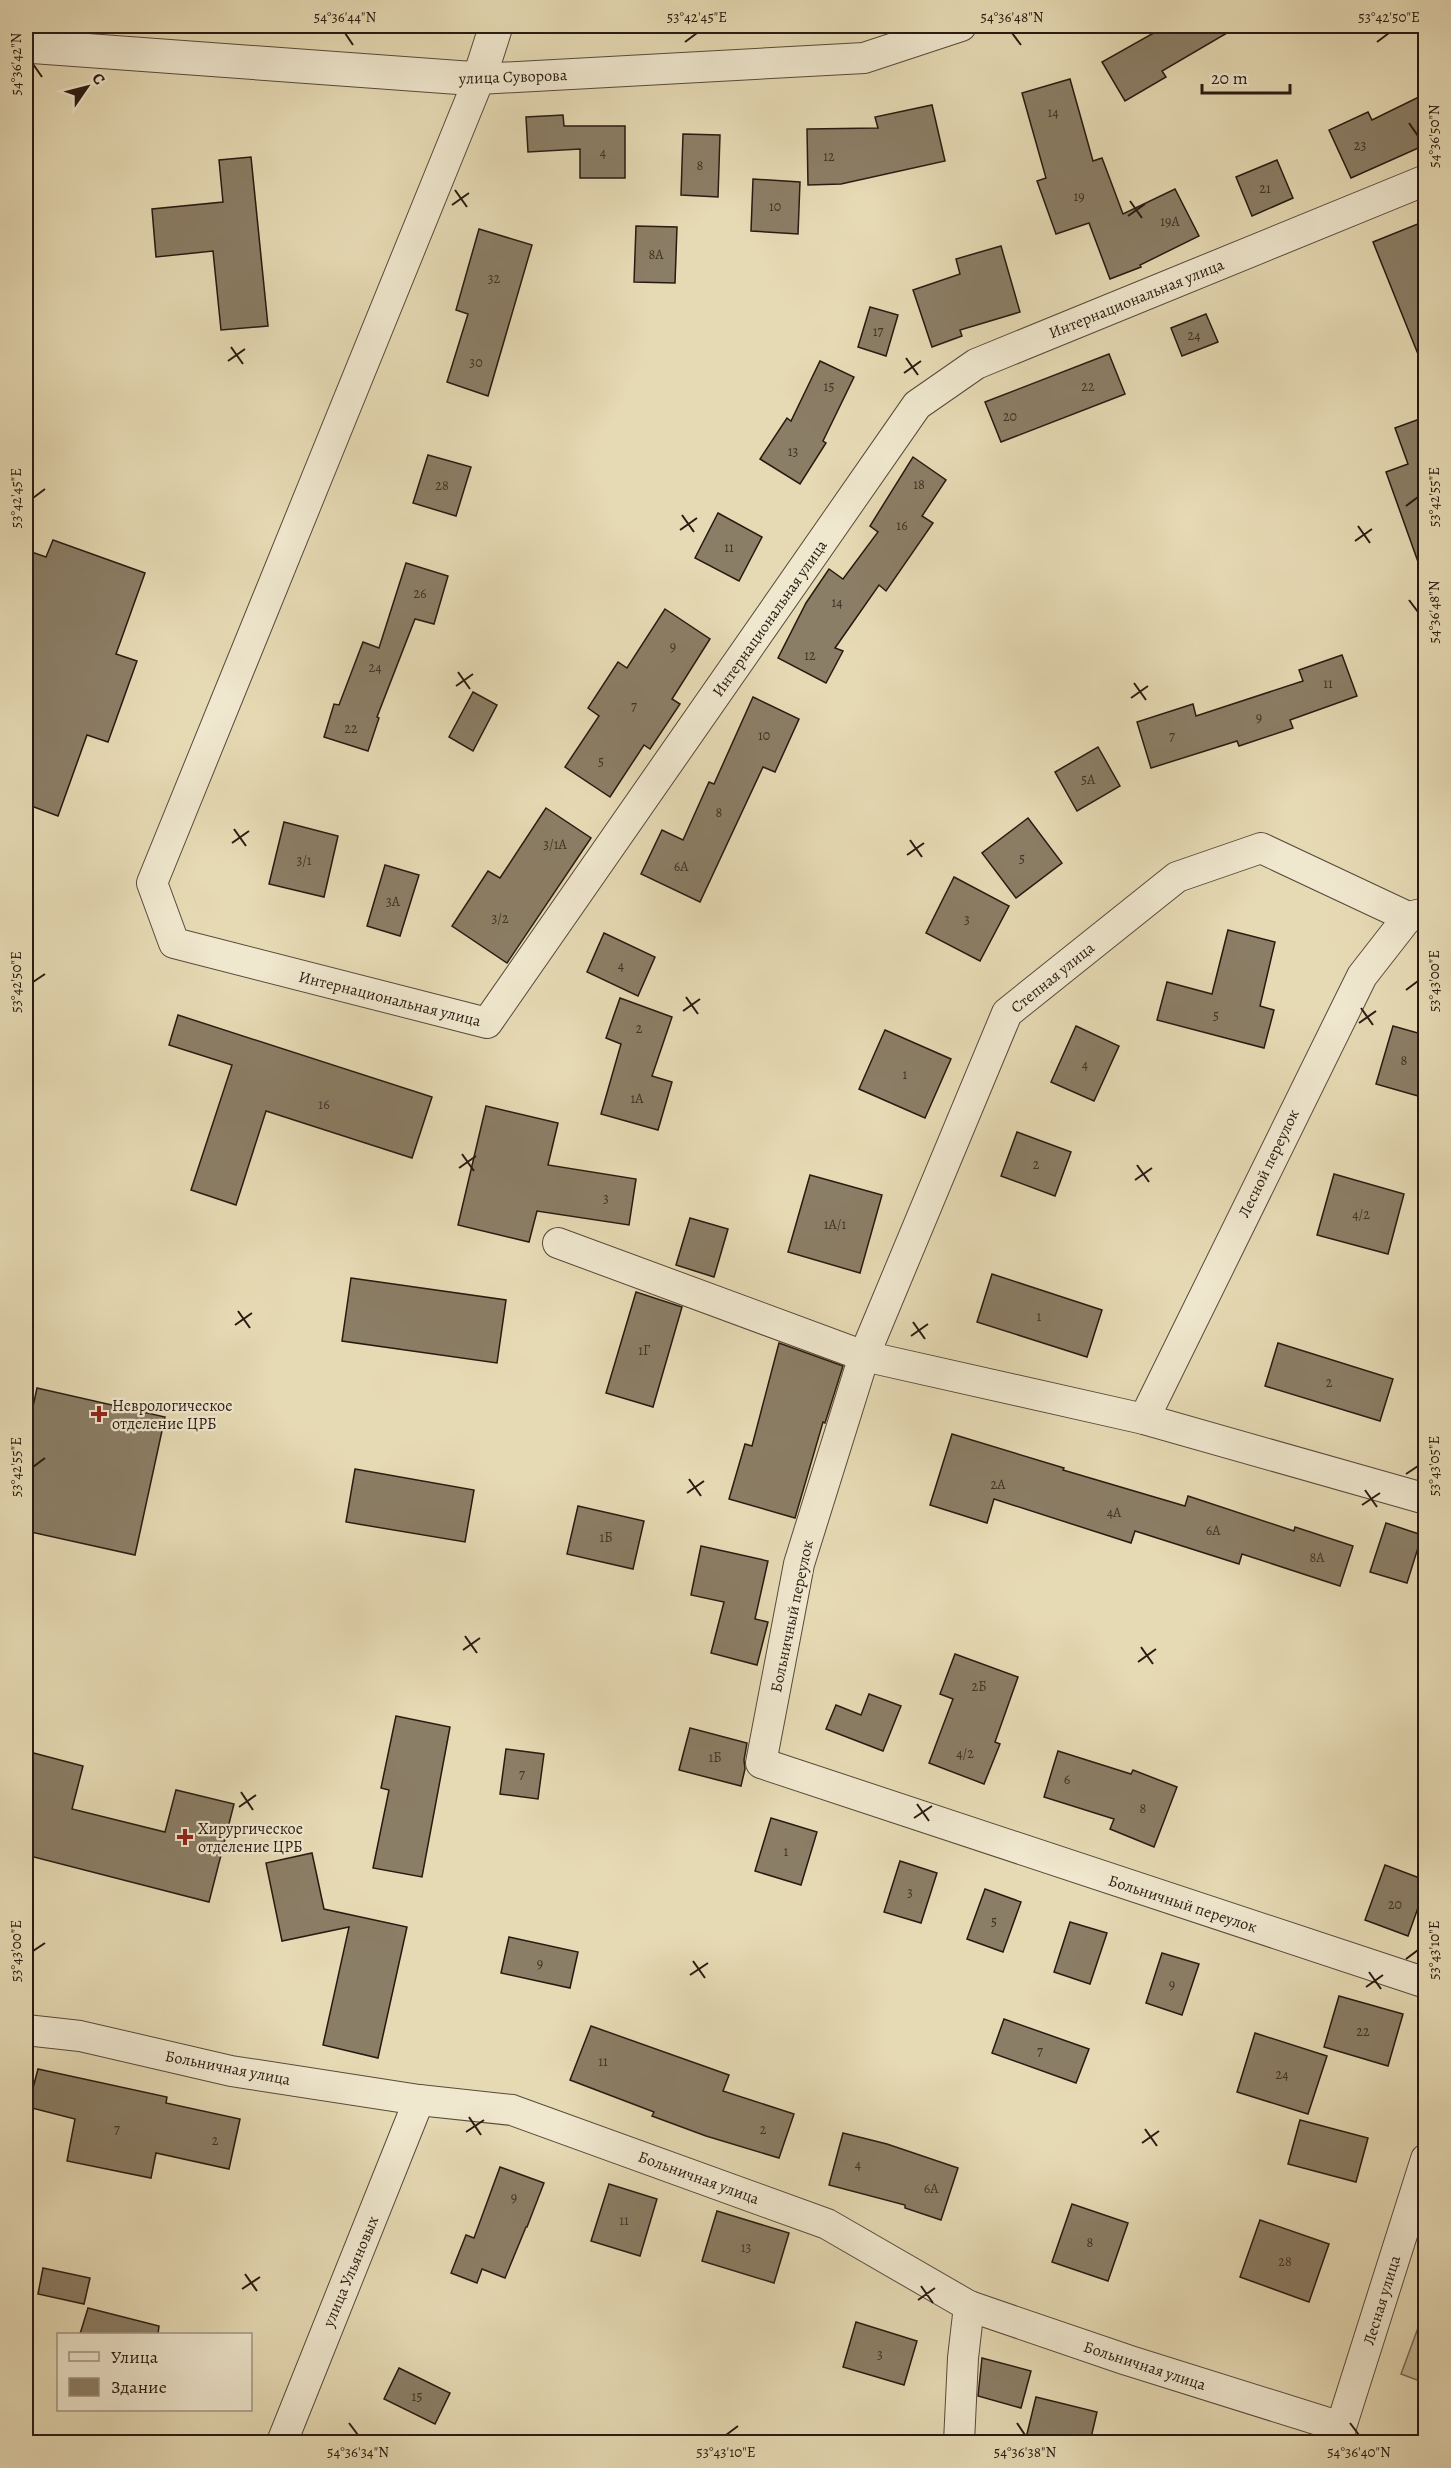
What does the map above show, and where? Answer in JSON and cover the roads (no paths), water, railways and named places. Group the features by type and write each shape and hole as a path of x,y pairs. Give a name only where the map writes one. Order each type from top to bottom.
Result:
{"street":[{"path":"479,80 496,26"},
{"name":"улица Суворова","path":"26,46 479,80 864,58 960,26"},
{"name":"Интернациональная улица","path":"479,80 152,884 174,943 488,1023 917,405 976,364 1425,180"},
{"name":"Степная улица","path":"864,1356 1007,1013 1177,877 1261,848 1417,915"},
{"name":"Лесной переулок","path":"1144,1419 1362,976 1417,915"},
{"path":"558,1243 864,1356 1144,1419 1425,1499"},
{"name":"Больничный переулок","path":"864,1356 799,1564 761,1763 1425,1983"},
{"name":"Больничная улица","path":"26,2030 80,2036 231,2070 419,2100 512,2110 827,2224 969,2306 1340,2435"},
{"name":"улица Ульяновых","path":"282,2442 419,2100"},
{"name":"Лесная улица","path":"1340,2435 1425,2159"},
{"path":"959,2442 969,2306"}],"place":[{"name":"Неврологическое отделение ЦРБ","path":"99,1414"},
{"name":"Хирургическое отделение ЦРБ","path":"185,1837"}]}
